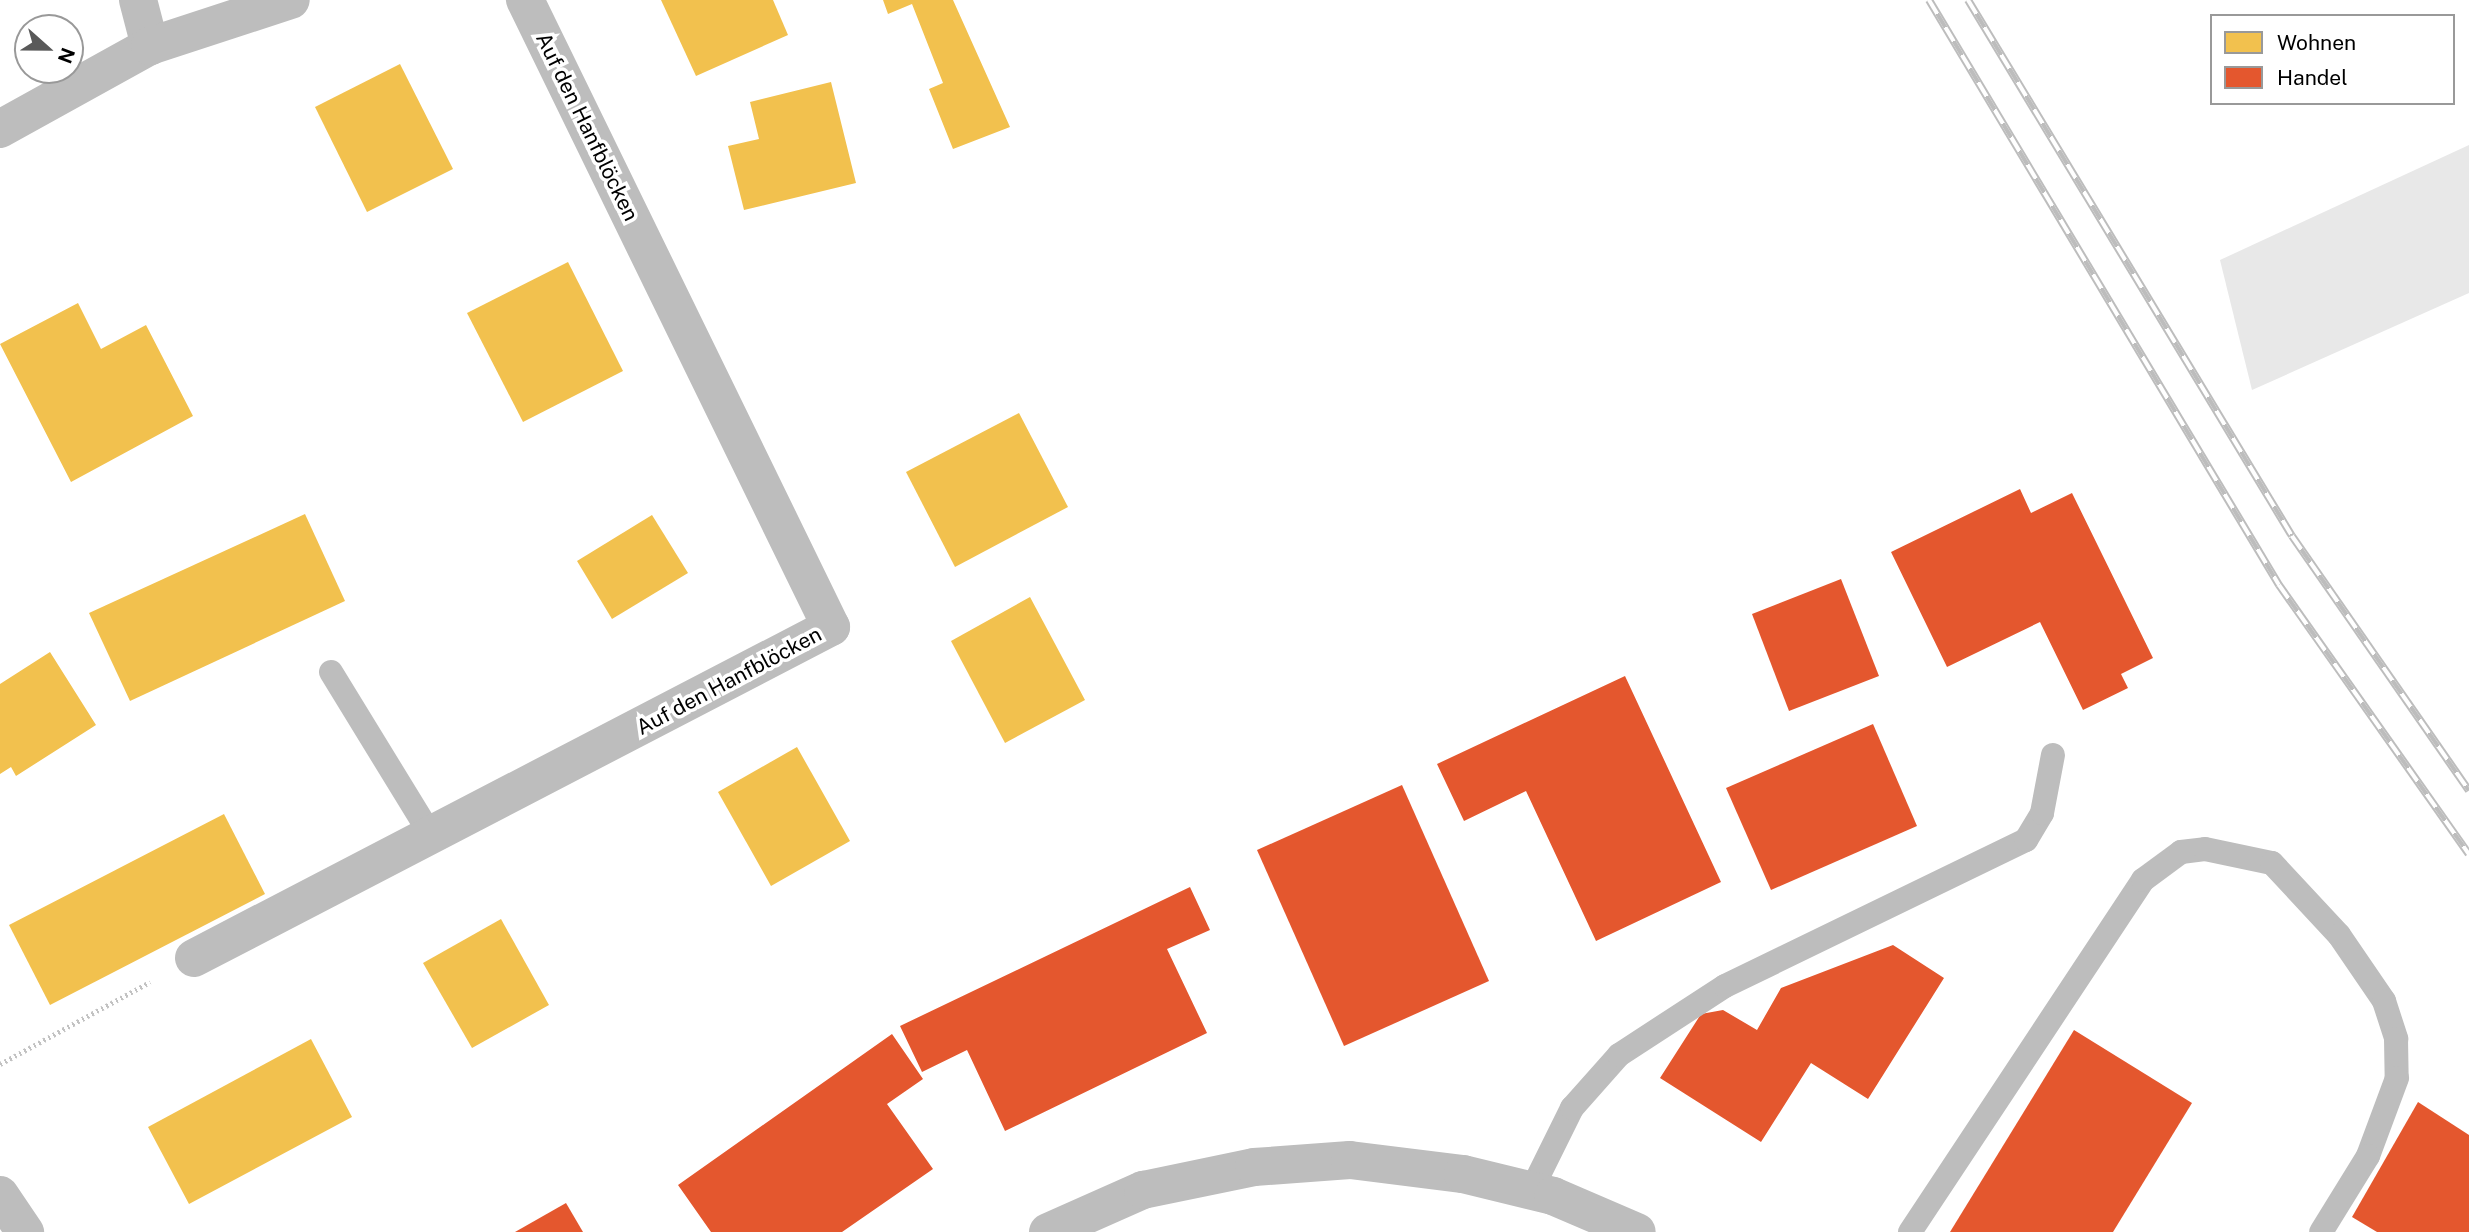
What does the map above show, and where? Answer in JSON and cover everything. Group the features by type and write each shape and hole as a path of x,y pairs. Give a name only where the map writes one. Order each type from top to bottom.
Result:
{"street":[{"path":"138,0 150,46"},
{"path":"0,129 150,46 291,0"},
{"name":"Auf den Hanfblöcken","path":"194,958 432,837 831,627 525,0"},
{"path":"1048,1232 1143,1190 1254,1167 1350,1160 1531,1191 1637,1232"},
{"path":"0,1195 25,1232"}],"lane":[{"path":"331,672 432,837"},
{"path":"1531,1191 1572,1108 1619,1055 1724,986 2026,839 2042,813 2053,755"},
{"path":"1910,1232 2143,880 2181,852 2205,849 2250,854 2295,883 2339,935 2388,1013 2397,1078 2386,1114 2321,1232"}],"path":[{"path":"0,1064 194,958"}],"shaded area":[{"path":"2469,145 2469,293 2252,390 2220,260"}],"building: Wohnen":[{"path":"661,0 773,0 788,35 696,76"},
{"path":"883,0 953,0 1010,127 953,149 929,89 943,83 912,4 888,14"},
{"path":"400,64 453,169 367,212 315,107"},
{"path":"831,82 856,183 744,210 728,146 759,139 750,102"},
{"path":"568,262 623,371 523,422 467,313"},
{"path":"78,303 101,349 146,325 193,416 71,482 0,344"},
{"path":"1019,413 1068,507 955,567 906,472"},
{"path":"305,514 345,601 130,701 89,613"},
{"path":"652,515 688,573 612,619 577,561"},
{"path":"1030,597 1085,700 1005,743 951,641"},
{"path":"50,652 96,725 16,776 11,767 0,774 0,684"},
{"path":"797,747 850,841 771,886 718,792"},
{"path":"224,814 265,894 50,1005 9,925"},
{"path":"501,919 549,1005 472,1048 423,963"},
{"path":"311,1039 352,1117 189,1204 148,1127"}],"building: Handel":[{"path":"2020,489 2031,513 2072,493 2153,658 2121,674 2128,688 2083,710 2040,622 1947,667 1891,552"},
{"path":"1841,579 1879,676 1789,711 1752,614"},
{"path":"1625,676 1721,882 1596,941 1526,791 1464,821 1437,764"},
{"path":"1873,724 1917,826 1771,890 1726,788"},
{"path":"1402,785 1489,981 1344,1046 1257,850"},
{"path":"1190,887 1210,930 1167,949 1207,1033 1005,1131 967,1050 922,1072 900,1026"},
{"path":"1893,945 1944,978 1868,1099 1811,1063 1761,1142 1660,1078 1701,1014 1723,1010 1757,1030 1781,988"},
{"path":"2074,1030 2192,1103 2113,1232 1950,1232"},
{"path":"892,1034 923,1079 887,1104 933,1169 842,1232 711,1232 678,1185"},
{"path":"2418,1102 2469,1135 2469,1232 2377,1232 2352,1217"},
{"path":"566,1203 583,1232 515,1232"}],"railway":[{"path":"1929,0 2279,585 2469,854"},
{"path":"1968,0 2292,536 2469,791"}]}
